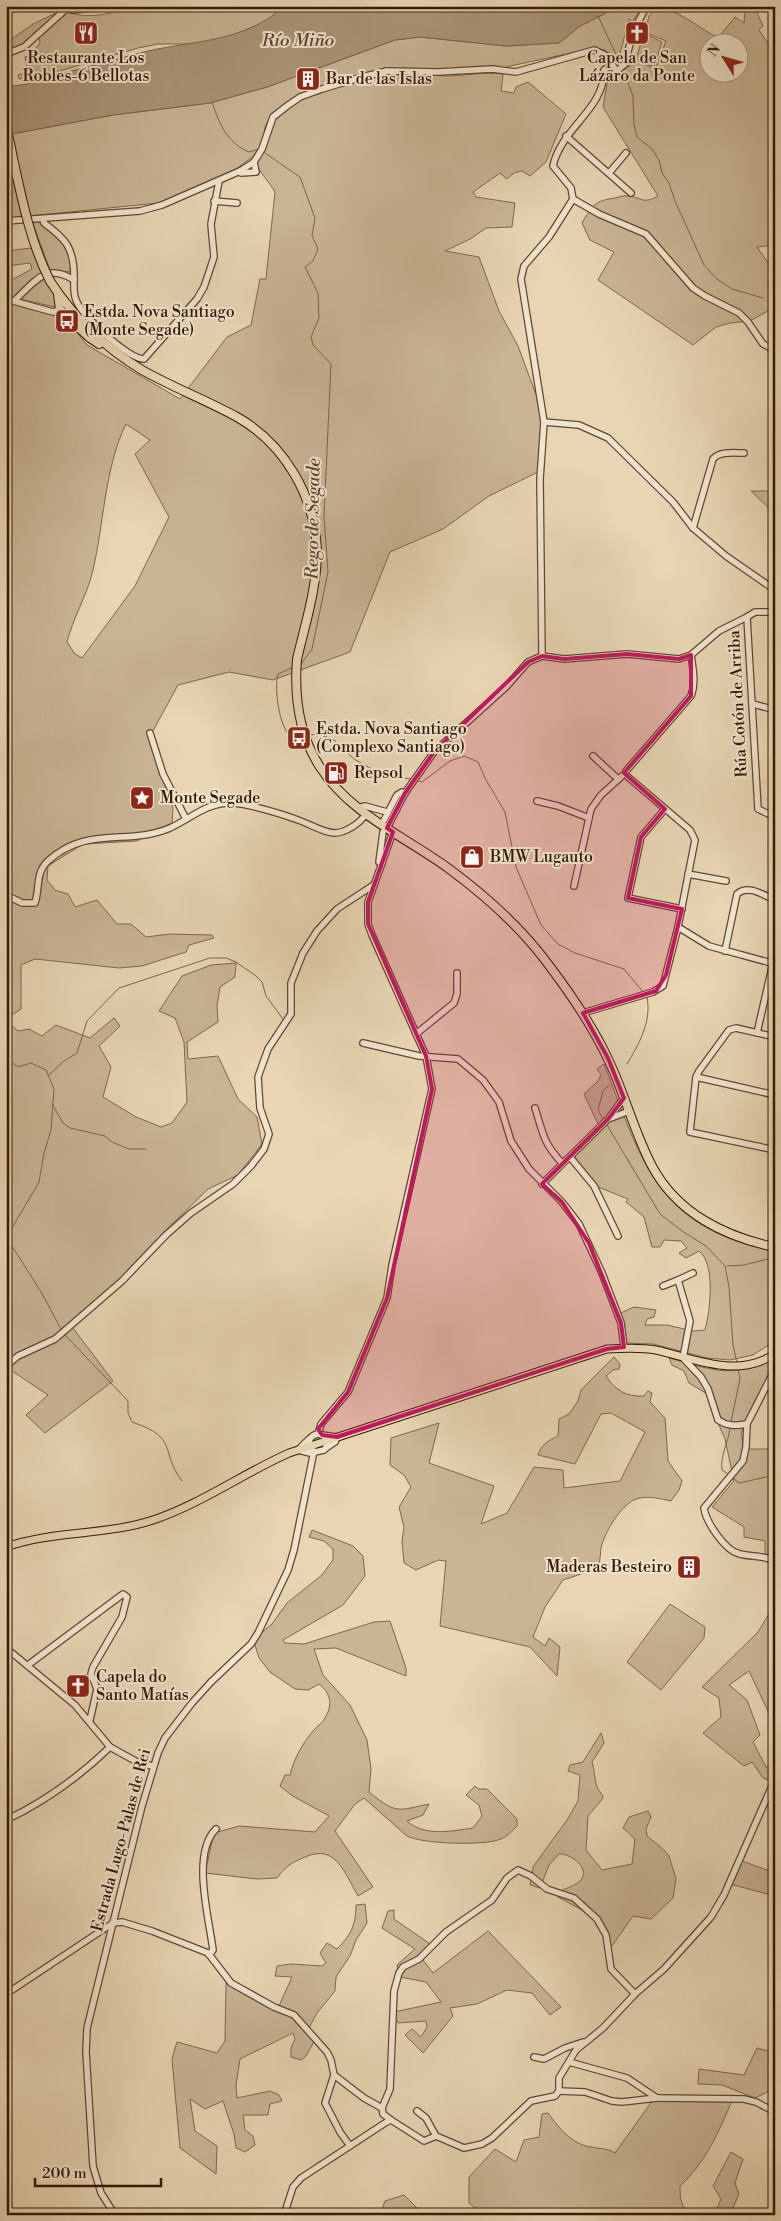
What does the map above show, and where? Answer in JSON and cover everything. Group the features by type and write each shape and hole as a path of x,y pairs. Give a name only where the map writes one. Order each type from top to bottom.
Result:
{"highway":[{"path":"6,126 27,215 38,253 50,281 57,292 106,346"},
{"path":"57,292 60,310 90,338 125,354 143,370 238,418 256,430 284,458 304,491 310,509 316,552 315,576 297,660 296,673 298,715 310,750 332,782 357,808 448,868 502,913 550,966 583,1013 608,1058 652,1168 665,1186 682,1204 708,1224 733,1236 775,1247"}],"main road":[{"path":"6,1547 47,1538 135,1525 156,1519 196,1501 264,1464 298,1450 312,1449 322,1436 337,1437 607,1349 624,1347 656,1350 710,1365 733,1367 751,1365 775,1354"},
{"path":"733,1367 754,1361 775,1349"}],"street":[{"path":"55,6 66,10 112,9"},
{"path":"240,171 241,173 256,172 256,159 273,117 300,98 337,84 387,71 445,72 492,69 516,72 594,50 607,56 612,65 618,70 624,66 633,31 647,6"},
{"path":"6,54 30,43 66,10"},
{"path":"542,656 540,479 544,422 521,279 524,266 549,237 573,199 571,188 553,166 566,136 594,102 602,87 604,70 612,65"},
{"path":"566,136 631,193"},
{"path":"609,173 626,154"},
{"path":"6,220 140,211 162,205 219,181 240,171 256,159"},
{"path":"43,219 44,223 69,246 73,257 76,300 82,318 125,354 144,359 197,299 204,287 214,257 211,224 219,181"},
{"path":"573,199 599,214 646,234 694,288 705,296 739,313 748,322 763,344 775,350"},
{"path":"214,201 237,203"},
{"path":"14,301 40,277 53,271 62,273 74,280"},
{"path":"6,299 53,312 60,310"},
{"path":"544,422 580,425 608,438 673,502 693,528 726,556 775,590"},
{"path":"693,528 713,459 716,455 744,453"},
{"path":"747,617 755,612 775,612"},
{"name":"Rúa Cotón de Arriba","path":"691,656 710,637 747,617 758,809 775,817"},
{"path":"382,863 379,862 387,828 405,793 434,752 506,687 528,662 542,656 564,659 627,654 679,659 691,656 694,689 691,696 624,775 591,809 574,886"},
{"path":"752,704 775,710"},
{"path":"150,733 163,774 186,819"},
{"path":"583,1013 653,992 663,986 682,909 695,840 690,830 624,775 593,756"},
{"path":"326,1448 322,1436 322,1424 348,1392 387,1298 392,1265 432,1088 426,1056 368,924 368,902 372,886 382,863 387,828 387,812 397,795 402,792 405,793"},
{"path":"537,801 558,806 589,818"},
{"path":"6,895 22,902 34,903 37,895 39,871 48,860 78,842 101,837 146,836 170,828 217,804 235,803 298,820 335,833 350,828 366,814"},
{"path":"357,808 365,806 387,812"},
{"path":"665,809 641,836 628,898 682,909"},
{"path":"688,874 726,882"},
{"path":"6,1366 18,1356 62,1334 122,1281 166,1235 191,1213 232,1184 252,1166 264,1149 269,1134 260,1108 258,1077 268,1049 291,1014 291,983 303,953 317,931 337,909 372,886"},
{"path":"725,952 737,894 742,889 747,889 775,900"},
{"path":"678,927 709,946 725,952 774,964 758,1033"},
{"path":"416,1034 454,1003 457,994 457,973"},
{"path":"775,1037 736,1028 729,1030 696,1078 690,1132 775,1150"},
{"path":"363,1043 426,1056 458,1059 483,1080 499,1102 511,1141 529,1169 562,1202 579,1224 589,1243 621,1323 624,1347"},
{"path":"696,1078 775,1095"},
{"path":"542,1184 609,1118 624,1098"},
{"path":"535,1108 544,1140 562,1163"},
{"path":"609,1118 629,1111"},
{"path":"570,1156 594,1186 618,1236"},
{"path":"663,1286 693,1273"},
{"path":"678,1280 690,1322 683,1358 701,1377 708,1389 718,1420 733,1426 747,1424"},
{"path":"775,1369 747,1424 746,1447 742,1461 704,1508 705,1515 715,1534 734,1552 760,1555 775,1561"},
{"path":"298,1450 310,1438 322,1436"},
{"path":"312,1449 321,1452 335,1442 337,1437"},
{"name":"Estrada Lugo-Palas de Rei","path":"114,2215 101,2193 93,2166 86,2052 87,2028 92,2004 153,1766 165,1738 192,1703 211,1682 247,1649 258,1633 288,1570 294,1550 312,1449 310,1438"},
{"path":"28,1665 123,1594 127,1597 122,1617 93,1667 91,1674 97,1689 90,1720"},
{"path":"6,1648 75,1705 90,1720 110,1747 139,1763 153,1766"},
{"path":"6,1820 31,1808 110,1747"},
{"path":"418,2111 426,2118 436,2136 464,2148 482,2144 492,2138 531,2101 555,2096 559,2091 559,2078 576,2050 583,2042 614,2018 635,1994 664,1969 711,1917 724,1895 775,1779"},
{"path":"209,1955 212,1950 202,1875 202,1858 205,1845 216,1828"},
{"path":"436,2136 424,2141 383,2114 382,2108 390,2089 394,1991 399,1973 403,1967 419,1960 446,1932 492,1900 507,1878 518,1870 526,1873 547,1889 574,1898 598,1919 606,1935 611,1969 635,1994"},
{"path":"6,1994 113,1923 122,1922 209,1955 231,1983 274,2008 294,2015 327,2052 334,2075 325,2103 340,2132 350,2146"},
{"path":"534,2057 544,2059 570,2046 583,2042"},
{"path":"569,2062 627,2078 657,2098"},
{"path":"334,2075 364,2098 382,2108"},
{"path":"559,2091 585,2092 612,2101 622,2102 657,2098 744,2099 756,2102 775,2112"},
{"path":"284,2215 293,2187 301,2178 391,2120"}],"highlighted area":[{"path":"627,654 679,659 691,655 691,696 624,773 665,809 641,837 628,898 682,909 666,975 656,991 583,1013 608,1058 624,1098 609,1118 542,1184 562,1202 589,1243 621,1323 624,1347 607,1349 337,1437 322,1435 318,1429 348,1392 387,1298 432,1089 426,1056 368,924 368,902 393,832 387,828 405,793 434,752 528,662 542,656 564,659"}],"shaded area":[{"path":"130,6 285,6 272,17 258,25 225,38 196,44 158,44 46,75 19,79 18,75 28,73 25,57 31,55 40,43 39,37 68,12 90,16 116,12"},
{"path":"643,6 632,22 629,19 618,62 615,64 605,50 595,48 510,66 504,69 443,71 399,69 373,72 309,91 271,115 265,127 263,139 268,139 271,125 276,116 288,106 301,99 330,87 361,78 404,73 450,76 483,73 503,74 501,91 514,93 516,87 528,82 566,114 546,162 530,176 522,171 514,173 507,179 500,173 473,192 476,197 515,203 512,227 486,228 470,239 445,251 479,257 499,311 518,346 541,408 540,471 489,496 443,529 390,552 350,652 273,680 229,672 178,685 149,738 173,808 172,823 137,841 83,844 48,866 47,880 55,890 68,894 75,907 97,900 117,924 131,924 146,937 170,934 212,935 214,938 189,945 186,952 142,966 119,968 35,959 21,965 21,1009 6,1019 6,302 61,316 87,345 180,399 227,337 251,325 260,279 266,279 275,192 258,167 256,162 259,158 252,157 236,169 158,203 30,216 18,169 11,171 22,217 6,218 6,135 113,115 210,103 267,87 395,40 420,37 506,46 559,43 580,26 604,14 612,7","holes":["126,424 150,440 135,454 169,517 135,586 82,658 75,654 67,642 92,574 113,460"]},
{"path":"658,6 679,14 708,32 698,32 698,82 748,82 748,32 723,32 735,17 744,23 745,9 754,6 763,26 759,30 772,50 775,49 775,245 757,247 771,267 775,304 766,312 750,321 730,323 716,327 693,345 598,280 614,252 590,240 582,223 598,202 625,196 649,200 658,196 603,107 609,73 624,69 636,60 655,69 666,41 645,32 649,16"},
{"path":"56,13 57,15 25,43 6,52 6,40 9,41 33,24"},
{"path":"644,33 662,42 654,67 636,59"},
{"path":"32,221 48,227 61,239 69,255 70,272 50,270"},
{"path":"31,248 56,298 55,307 6,296 6,283 32,269 30,263 6,266 6,251"},
{"path":"751,491 775,491 775,514"},
{"path":"236,963 235,977 220,987 217,1006 218,1022 187,1042 188,1059 218,1056 238,1099 257,1117 262,1144 238,1175 208,1189 158,1238 73,1328 113,1381 45,1433 26,1415 48,1395 9,1369 6,1346 6,1020 18,1031 29,1029 42,1036 56,1025 90,1038 114,1018 120,1026 99,1046 111,1067 103,1097 136,1117 161,1127 172,1123 187,1102 184,1042 175,1018 159,1011 182,976 211,965"},
{"path":"604,1064 630,1132 644,1161 659,1186 679,1208 704,1226 735,1240 775,1251 775,1341 753,1355 730,1360 707,1358 653,1344 623,1343 616,1315 634,1307 656,1310 654,1317 647,1319 645,1325 667,1325 693,1331 705,1330 709,1311 710,1277 708,1266 699,1251 686,1258 679,1253 687,1248 681,1241 664,1240 660,1247 652,1247 644,1217 626,1202 628,1199 593,1185 572,1152 598,1124 584,1094 598,1081 601,1075 597,1069"},
{"path":"775,1353 774,1364 741,1433 744,1449 775,1449 775,1564 765,1554 765,1541 744,1537 744,1527 712,1507 734,1481 725,1439 713,1411 709,1395 689,1383 684,1371 672,1365 669,1358 727,1371 746,1368"},
{"path":"614,1357 620,1364 619,1369 613,1370 606,1376 617,1389 626,1394 644,1396 648,1391 652,1393 650,1402 665,1418 668,1461 682,1481 679,1490 671,1501 644,1497 634,1500 627,1505 615,1518 606,1534 601,1548 599,1568 563,1580 545,1607 533,1637 545,1646 549,1638 560,1647 557,1676 530,1647 440,1626 446,1561 438,1560 416,1570 404,1563 402,1541 404,1527 399,1507 411,1487 404,1475 390,1465 391,1438 439,1423 429,1463 494,1486 481,1524 507,1513 534,1467 563,1470 564,1488 620,1481 645,1432 611,1413 601,1414 575,1464 538,1455 546,1443 558,1436 559,1419 569,1414 578,1401 581,1390"},
{"path":"312,1530 353,1546 363,1556 365,1576 343,1605 283,1640 285,1643 304,1644 374,1622 390,1621 406,1668 406,1676 336,1648 314,1649 323,1675 350,1705 367,1740 371,1769 369,1792 385,1804 397,1809 429,1804 423,1815 407,1821 414,1826 430,1831 438,1832 473,1828 482,1816 479,1805 466,1795 475,1786 478,1789 487,1789 517,1819 517,1826 509,1834 493,1841 468,1843 426,1841 407,1836 364,1798 355,1804 335,1831 373,1887 358,1896 344,1870 332,1857 325,1854 316,1854 296,1861 277,1878 257,1879 205,1873 214,1833 239,1826 315,1832 329,1816 291,1795 280,1786 285,1775 290,1775 296,1757 306,1740 328,1713 330,1704 328,1695 319,1684 308,1690 295,1689 270,1672 259,1658 255,1645 259,1635 272,1624 287,1603 322,1575 333,1560 333,1549 324,1541 309,1537"},
{"path":"670,1604 705,1627 704,1638 661,1690 627,1662"},
{"path":"775,1604 775,1726 749,1671 729,1685 747,1700 760,1735 753,1742 766,1767 774,1769 775,1777 771,1781 763,1778 752,1762 744,1766 703,1733 721,1717 719,1698 702,1687 758,1632"},
{"path":"601,1733 604,1743 592,1762 597,1787 603,1798 588,1816 586,1850 602,1870 632,1864 635,1839 623,1828 629,1817 648,1811 651,1817 646,1829 647,1836 669,1856 676,1879 673,1898 651,1919 633,1916 612,1946 605,1943 597,1918 558,1897 558,1893 577,1884 583,1877 582,1868 574,1859 564,1854 559,1854 549,1865 540,1888 530,1885 533,1867 567,1820 578,1801 580,1775 568,1771 570,1765 583,1762"},
{"path":"742,1861 775,1873 775,1896 726,1883"},
{"path":"365,1904 367,1923 356,1940 350,1956 336,1977 335,1991 317,2013 309,2028 315,2040 306,2056 301,2060 291,2057 291,2048 295,2039 293,2033 240,2059 236,2085 237,2098 270,2091 279,2095 282,2101 270,2104 268,2115 243,2115 245,2130 253,2136 255,2145 245,2152 236,2148 234,2134 223,2101 205,2109 190,2099 195,2131 217,2146 216,2174 180,2148 172,2059 177,2042 217,2053 225,2041 226,1983 247,1996 279,2006 292,1977 275,1976 277,1966 291,1964 322,1966 326,1963 320,1953 327,1943 337,1949 342,1944 354,1924 356,1905"},
{"path":"394,1910 394,1919 433,1946 423,1960 433,1973 488,1931 561,2007 550,2015 532,1993 507,1990 477,2004 450,2008 453,2016 423,2053 405,2035 412,2029 421,2037 427,2027 426,2021 398,2023 394,2012 441,2002 426,1982 400,1977 397,1965 415,1949 382,1928 388,1911"},
{"path":"757,2048 775,2053 775,2084 771,2090 755,2098 722,2085 698,2084 699,2069 744,2075"},
{"path":"655,2097 732,2101 704,2157 680,2186 682,2203 693,2215 484,2215 469,2203 469,2177 495,2149 516,2162 524,2140 539,2137 542,2114 548,2113 561,2130 577,2143 606,2149 615,2153"},
{"path":"731,2152 743,2159 735,2183 739,2194 730,2215 714,2215 721,2199 713,2186"},
{"path":"404,2195 424,2215 380,2215 385,2201"}],"water":[{"name":"Río Miño","path":"285,6 614,6 604,14 580,26 559,43 506,46 420,37 395,40 267,87 210,103 113,115 6,135 6,87 28,84 28,80 148,51 220,38 253,27"}],"waterway":[{"path":"598,16 618,59"},
{"path":"624,72 633,96 634,125 637,137 652,149 659,160 662,173 669,183 675,201 704,265 717,279 732,289 763,298"},
{"name":"Rego de Segade","path":"212,102 221,125 229,138 249,152 259,149"},
{"name":"Rego de Segade","path":"262,151 300,177 315,218 312,236 318,249 313,261 305,267 318,293 319,318 311,337 313,345 331,364 324,516 328,572 312,649 301,664"},
{"name":"Rego de Segade","path":"294,667 278,674 278,707 283,725 291,737 302,736"},
{"name":"Rego de Segade","path":"309,735 319,734 334,740 354,759 382,775 411,779"},
{"name":"Rego de Segade","path":"418,781 422,782 450,761 464,756 478,762 486,780 505,812 516,867 541,925 558,944 575,953 624,969 643,992"},
{"path":"49,1075 64,1061 77,1053 87,1021 119,988 210,958 226,958 236,962 256,976 262,982 266,996 283,1019"},
{"name":"Rego de Segade","path":"627,1064 640,1040 646,1023 648,1015 647,997"},
{"path":"6,1058 18,1067 31,1063 46,1070 54,1089 51,1130 44,1153 39,1182 9,1233 8,1240 40,1290 61,1329"},
{"name":"Rego de Segade","path":"603,1119 598,1110 603,1091 609,1085"},
{"path":"52,1104 63,1123 70,1128 105,1136 112,1142 129,1149 146,1149"},
{"name":"Rego de Segade","path":"607,1125 660,1214 706,1246 725,1266 729,1287 733,1345 737,1363"},
{"path":"727,1266 744,1265 775,1257"},
{"path":"65,1335 128,1401 128,1413 132,1422 147,1428 163,1440 175,1471 182,1481"},
{"path":"731,1422 740,1379 738,1369"},
{"path":"728,1474 722,1470 722,1465 730,1429"},
{"path":"733,1478 739,1483 775,1475"}],"place":[{"name":"Restaurante Los Robles-6 Bellotas","path":"86,33"},
{"name":"Capela de San Lázaro da Ponte","path":"637,33"},
{"name":"Bar de las Islas","path":"308,79"},
{"name":"Estda. Nova Santiago (Monte Segade)","path":"67,321"},
{"name":"Estda. Nova Santiago (Complexo Santiago)","path":"299,738"},
{"name":"Repsol","path":"336,773"},
{"name":"Monte Segade","path":"142,798"},
{"name":"BMW Lugauto","path":"472,857"},
{"name":"Maderas Besteiro","path":"689,1567"},
{"name":"Capela do Santo Matías","path":"78,1686"}]}
